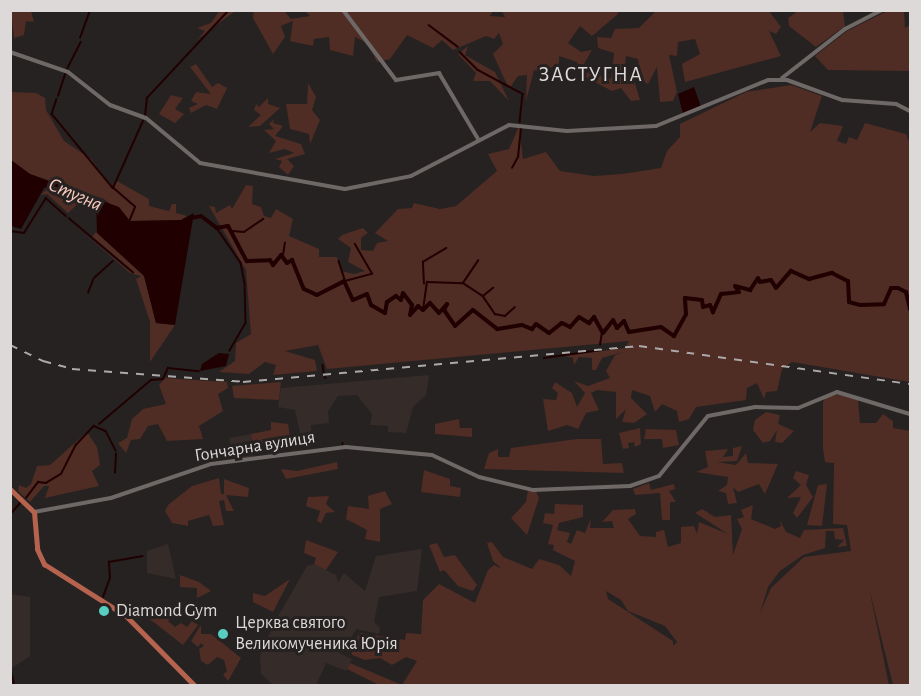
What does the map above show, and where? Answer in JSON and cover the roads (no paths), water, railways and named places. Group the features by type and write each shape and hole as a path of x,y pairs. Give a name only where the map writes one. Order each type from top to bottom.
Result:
{"main road":[{"path":"10,489 34,512 37,549 44,564 126,616 195,686"}],"street":[{"path":"343,10 393,78 411,81 435,70 478,140"},
{"path":"789,78 857,22 882,10"},
{"path":"10,52 68,72 110,105 146,118 200,163 345,189 411,176 478,140 516,124 567,131 656,126 780,79 789,78 842,99 896,104 910,111"},
{"name":"Гончарна вулиця","path":"34,512 111,498 211,464 346,447 432,456 481,477 532,490 636,485 659,476 708,416 755,407 798,408 833,393 855,394 910,414"}],"waterway":[{"path":"80,38 90,10"},
{"path":"145,116 147,98 229,10"},
{"path":"429,25 458,47"},
{"path":"67,69 81,42"},
{"path":"460,52 478,70 523,94 520,122"},
{"path":"58,96 65,74"},
{"path":"57,99 52,114 113,188"},
{"path":"129,222 135,207 113,188 143,121"},
{"path":"512,168 518,157 521,126"},
{"path":"10,231 24,233 46,198 66,216"},
{"name":"Стугна","path":"191,218 201,216 217,228 228,226 247,261 270,260 273,265 281,255 287,263 292,260 304,289 317,295 344,281 353,300 367,294 371,305 385,313 387,302 396,296 401,300 403,293 412,305 410,315 418,306 423,310 430,303 439,313 447,304 444,310 455,326 473,310 497,329 522,325 532,329 536,324 549,333 562,323 570,327 579,317 589,323 594,317 603,333 613,320 617,328 624,321 629,332 661,327 674,336 686,314 685,298 702,300 703,307 710,305 713,312 721,294 739,292 735,286 750,290 758,278 760,282 771,280 776,288 791,271 809,279 832,273 848,281 849,302 860,305 884,304 891,288 898,288 906,292 910,310"},
{"path":"69,218 133,272"},
{"path":"233,231 244,232 263,219"},
{"path":"217,228 241,263 245,283 246,323 230,351"},
{"path":"283,255 285,243"},
{"path":"345,281 372,274 355,244"},
{"path":"424,284 423,262 446,248"},
{"path":"94,278 113,261"},
{"path":"339,261 345,279"},
{"path":"463,283 478,261"},
{"path":"88,293 93,280"},
{"path":"423,310 427,282 463,283 483,296 493,288"},
{"path":"483,296 495,314 505,316 515,307"},
{"path":"600,345 602,332"},
{"path":"544,358 600,350"},
{"path":"323,365 324,372"},
{"path":"99,424 151,380 163,379 168,368 199,371"},
{"path":"26,498 38,482 46,483 61,474 76,445 94,426 106,431 116,451"},
{"path":"115,473 116,454"},
{"path":"10,515 21,502"},
{"path":"103,597 110,578 109,562 142,556"},
{"path":"10,666 15,686"}],"railway":[{"path":"10,345 43,361 72,369 243,382 639,346 910,384"}],"place":[{"name":"Diamond Gym","path":"104,611"},
{"name":"Церква святого Великомученика Юрія","path":"223,634"}],"district":[{"name":"ЗАСТУГНА","path":"591,75"}]}
